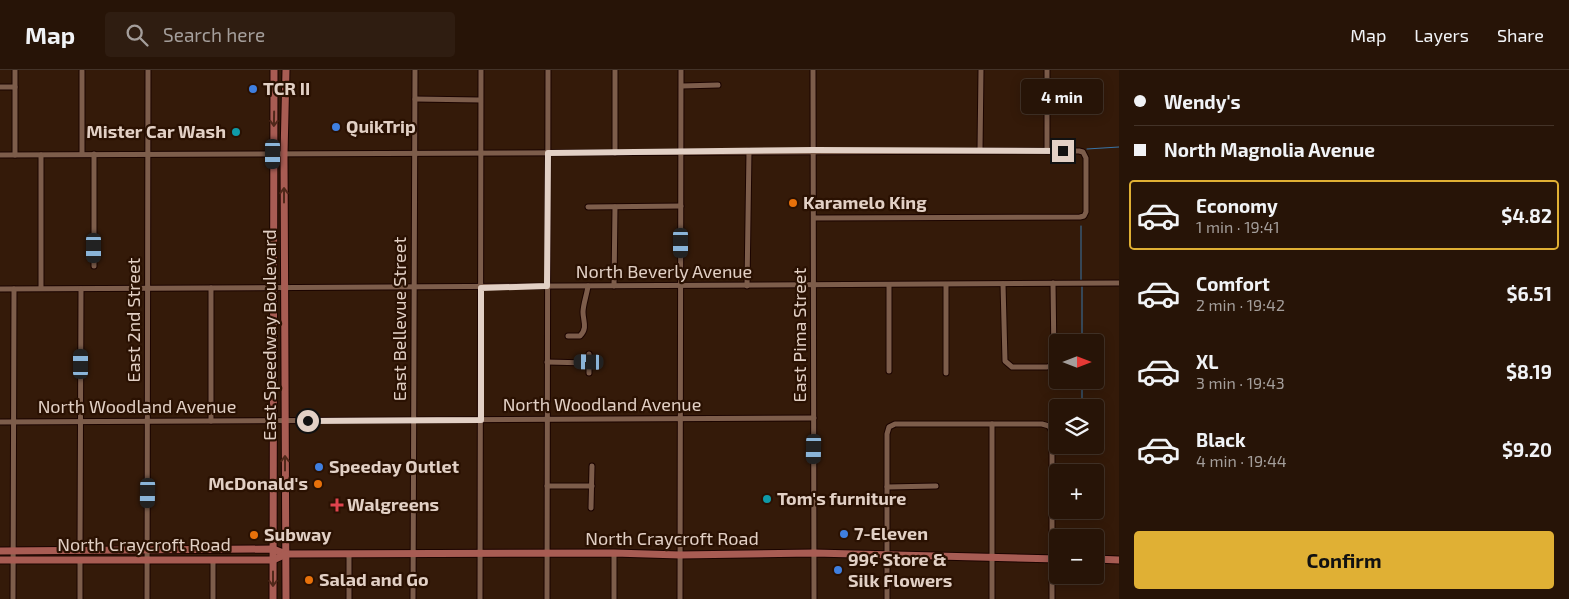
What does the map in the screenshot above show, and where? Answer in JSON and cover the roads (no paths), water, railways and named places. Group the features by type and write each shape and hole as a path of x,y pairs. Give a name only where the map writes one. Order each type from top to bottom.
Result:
{"main road":[{"name":"East Speedway Boulevard","path":"273,599 275,421 274,70"},
{"name":"East Speedway Boulevard","path":"286,70 284,154 286,599"},
{"name":"North Craycroft Road","path":"0,551 274,549 286,554 614,553 680,555 814,553 1049,559"},
{"name":"North Craycroft Road","path":"0,560 273,560 286,554"},
{"path":"1104,559 1119,560"}],"street":[{"path":"15,70 15,155"},
{"name":"East 2nd Street","path":"147,599 148,70"},
{"name":"East Bellevue Street","path":"414,599 415,70"},
{"path":"480,599 481,70"},
{"path":"547,599 548,70"},
{"path":"615,70 615,153"},
{"path":"680,599 681,70"},
{"name":"East Pima Street","path":"814,70 814,599"},
{"path":"980,70 980,150"},
{"path":"1047,70 1047,151"},
{"path":"82,72 82,154"},
{"path":"682,86 718,85"},
{"path":"0,87 15,86"},
{"path":"415,99 480,100"},
{"path":"0,155 415,155 980,150 1078,151 1083,152 1086,158 1086,212 1084,216 814,218"},
{"path":"748,151 748,286"},
{"path":"94,154 94,266"},
{"path":"41,155 41,288"},
{"path":"588,207 681,206"},
{"path":"614,286 615,207"},
{"path":"1003,284 1004,361 1012,368 1047,367 1050,366 1054,358 1053,283"},
{"name":"North Beverly Avenue","path":"0,289 481,288 681,284 814,286 1119,283"},
{"path":"946,284 946,373"},
{"path":"889,285 889,371"},
{"path":"568,336 580,336 583,332 583,310 587,299 588,286"},
{"path":"211,288 211,421"},
{"path":"13,599 14,289"},
{"path":"80,551 81,289"},
{"path":"589,354 589,374"},
{"path":"547,362 589,362"},
{"name":"North Woodland Avenue","path":"0,422 814,418"},
{"path":"888,599 888,426 895,424 1052,424 1054,529"},
{"path":"992,424 992,599"},
{"path":"592,466 592,508"},
{"path":"547,486 592,486"},
{"path":"888,487 936,486"},
{"path":"614,553 614,599"},
{"path":"349,554 349,599"},
{"path":"213,560 213,599"},
{"path":"80,561 80,599"},
{"path":"1052,599 1053,584"}],"waterway":[{"path":"1087,149 1119,147"},
{"path":"1081,226 1081,282"},
{"path":"1082,286 1082,334"},
{"path":"1082,389 1082,399"}],"place":[{"name":"TCR II","path":"253,89"},
{"name":"QuikTrip","path":"336,127"},
{"name":"Mister Car Wash","path":"236,132"},
{"name":"Karamelo King","path":"793,203"},
{"name":"Speeday Outlet","path":"319,467"},
{"name":"McDonald's","path":"318,484"},
{"name":"Tom's furniture","path":"767,499"},
{"name":"Walgreens","path":"337,505"},
{"name":"7-Eleven","path":"844,534"},
{"name":"Subway","path":"254,535"},
{"name":"99¢ Store & Silk Flowers","path":"838,570"},
{"name":"Salad and Go","path":"309,580"}]}
